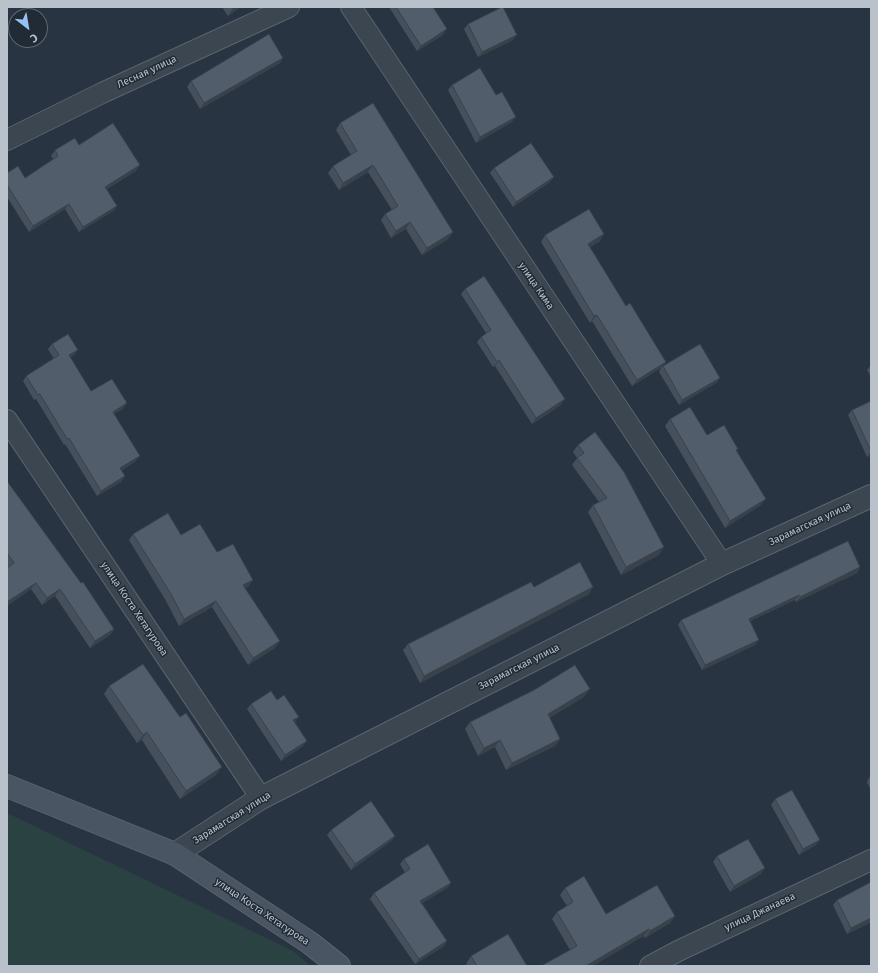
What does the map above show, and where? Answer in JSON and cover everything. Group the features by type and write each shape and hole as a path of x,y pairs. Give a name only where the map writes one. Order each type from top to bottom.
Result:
{"main road":[{"name":"улица Коста Хетагурова","path":"7,786 175,854 310,943 339,966"}],"street":[{"name":"Лесная улица","path":"7,140 102,93 288,7"},
{"name":"улица Кима","path":"351,7 722,564"},
{"name":"улица Коста Хетагурова","path":"7,420 261,798"},
{"name":"Зарамагская улица","path":"175,854 261,798 722,564 871,496"},
{"name":"улица Джанаева","path":"650,966 678,951 871,860"}],"green space":[{"path":"7,813 293,951 311,966 7,966"}],"building":[{"path":"396,7 433,7 447,29 421,46"},
{"path":"502,7 517,35 482,52 468,24"},
{"path":"269,34 283,58 204,103 191,81"},
{"path":"480,68 496,95 502,92 516,117 480,137 452,85"},
{"path":"373,103 453,232 427,248 410,222 396,231 385,214 398,206 373,165 343,183 333,166 357,151 340,123"},
{"path":"113,123 140,165 105,187 117,206 83,227 69,204 33,226 7,185 7,173 18,166 25,178 58,156 55,150 75,138 79,145"},
{"path":"531,143 554,177 516,202 494,168"},
{"path":"589,209 604,234 588,244 626,306 630,303 666,362 637,380 597,315 594,316 545,235"},
{"path":"484,276 565,399 536,418 499,360 497,362 481,337 491,330 465,289"},
{"path":"68,334 78,350 69,355 91,391 112,379 127,403 113,412 140,456 120,468 125,476 101,491 69,438 67,439 40,394 38,395 26,376 59,355 52,344"},
{"path":"700,344 720,378 682,400 663,366"},
{"path":"871,401 871,451 852,410"},
{"path":"690,407 707,435 724,425 738,449 736,450 766,499 730,521 670,419"},
{"path":"595,432 624,472 664,547 626,567 593,505 607,498 577,458 584,453 578,445"},
{"path":"7,481 81,583 83,582 114,629 95,641 60,589 47,598 36,583 7,602 7,568 14,563 7,553"},
{"path":"168,513 181,535 200,524 217,552 233,544 253,580 243,585 280,641 253,658 216,601 184,619 171,594 133,534"},
{"path":"848,541 860,567 800,597 799,595 749,619 759,640 705,665 681,620"},
{"path":"580,562 593,587 424,676 408,644 531,582 534,587"},
{"path":"143,664 180,717 186,713 222,767 186,791 147,732 143,735 109,686"},
{"path":"575,665 590,689 548,714 560,739 512,763 500,740 484,748 470,722 534,690"},
{"path":"271,691 277,700 284,695 299,717 293,720 307,741 285,755 251,704"},
{"path":"792,790 820,840 803,849 775,799"},
{"path":"371,801 395,836 355,864 331,830"},
{"path":"748,839 765,868 734,886 717,856"},
{"path":"428,844 451,883 420,901 447,941 419,959 374,893 410,869 404,859"},
{"path":"584,876 606,914 657,885 675,916 650,931 649,929 586,966 541,966 577,946 557,912 573,902 565,888"},
{"path":"871,882 871,918 851,928 837,900"},
{"path":"508,934 527,966 477,966 471,956"}]}
